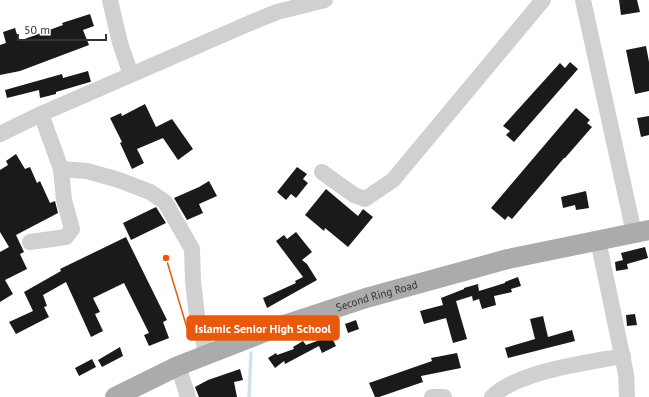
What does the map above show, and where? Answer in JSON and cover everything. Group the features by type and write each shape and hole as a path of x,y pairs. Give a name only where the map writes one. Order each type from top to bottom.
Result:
{"main road":[{"name":"Second Ring Road","path":"115,397 178,366 278,326 366,298 508,259 642,231"}],"street":[{"path":"110,0 120,43 131,75"},
{"path":"0,134 41,114 277,12 299,3 325,0"},
{"path":"322,172 354,195 365,199 393,180 543,0"},
{"path":"583,0 642,231"},
{"path":"30,242 66,237 72,229 64,200 61,169 41,114"},
{"path":"61,169 87,171 119,180 150,192 165,202 192,249 193,280 197,316 207,355"},
{"path":"598,240 626,374 628,397"},
{"path":"492,397 508,384 538,374 622,356"},
{"path":"178,366 188,397"},
{"path":"432,397 444,397"}],"building":[{"path":"619,0 637,0 640,12 621,15"},
{"path":"90,14 94,26 83,30 89,45 20,71 0,75 0,45 6,43 3,32 15,28 19,41 63,25 62,23"},
{"path":"646,46 649,62 649,91 635,94 626,50"},
{"path":"570,62 578,69 514,142 506,135 510,131 503,126 560,63 565,68"},
{"path":"88,71 91,82 56,92 56,94 40,98 39,90 7,98 5,90 62,74 63,78"},
{"path":"145,104 156,127 172,119 193,149 178,160 163,138 137,149 144,163 132,169 120,143 122,142 110,118 121,113 122,116"},
{"path":"576,108 590,120 587,123 592,127 512,219 508,216 505,220 491,208"},
{"path":"649,116 649,135 641,137 637,118"},
{"path":"16,154 25,169 30,167 37,183 40,181 50,203 55,201 58,213 16,235 24,252 20,254 27,269 5,280 13,294 0,302 0,252 9,247 0,232 0,170 8,165 6,161"},
{"path":"297,167 307,174 303,179 308,183 296,198 291,194 286,200 277,192"},
{"path":"209,181 217,196 199,204 203,213 187,220 174,198"},
{"path":"326,189 358,216 363,209 373,217 348,247 325,228 324,231 305,215"},
{"path":"586,191 589,208 576,210 575,205 563,208 561,197"},
{"path":"156,207 166,223 131,240 123,223"},
{"path":"296,232 312,252 302,260 307,264 317,280 267,308 263,298 296,283 295,281 303,277 276,241 284,235 287,239"},
{"path":"126,237 167,320 163,322 169,338 149,346 144,335 149,333 124,283 93,298 100,312 95,314 103,331 91,337 66,282 43,295 47,306 44,307 49,317 16,334 9,322 33,311 24,292 61,271 60,269"},
{"path":"645,247 648,258 627,264 628,269 616,271 615,262 623,260 621,253"},
{"path":"518,277 521,286 511,289 512,292 494,296 496,305 482,309 479,299 473,301 472,296 456,301 467,339 453,343 446,318 424,324 420,311 443,305 441,298 464,288 478,284 479,291 505,283"},
{"path":"635,314 637,325 627,326 626,315"},
{"path":"543,316 548,337 572,330 575,341 508,358 505,348 535,339 530,319"},
{"path":"356,320 359,329 348,333 345,324"},
{"path":"330,334 336,346 322,353 319,346 285,364 284,361 275,368 268,358 276,353 277,355 294,349 293,347 303,341 306,345"},
{"path":"120,347 123,356 102,367 98,360"},
{"path":"457,353 461,368 421,376 423,382 375,397 369,383 432,361 431,358"},
{"path":"92,359 96,367 79,376 75,368"},
{"path":"240,369 243,380 234,382 237,397 199,397 195,387 208,380"}],"waterway":[{"path":"249,397 251,353"}],"place":[{"name":"Islamic Senior High School","path":"166,258"}]}
